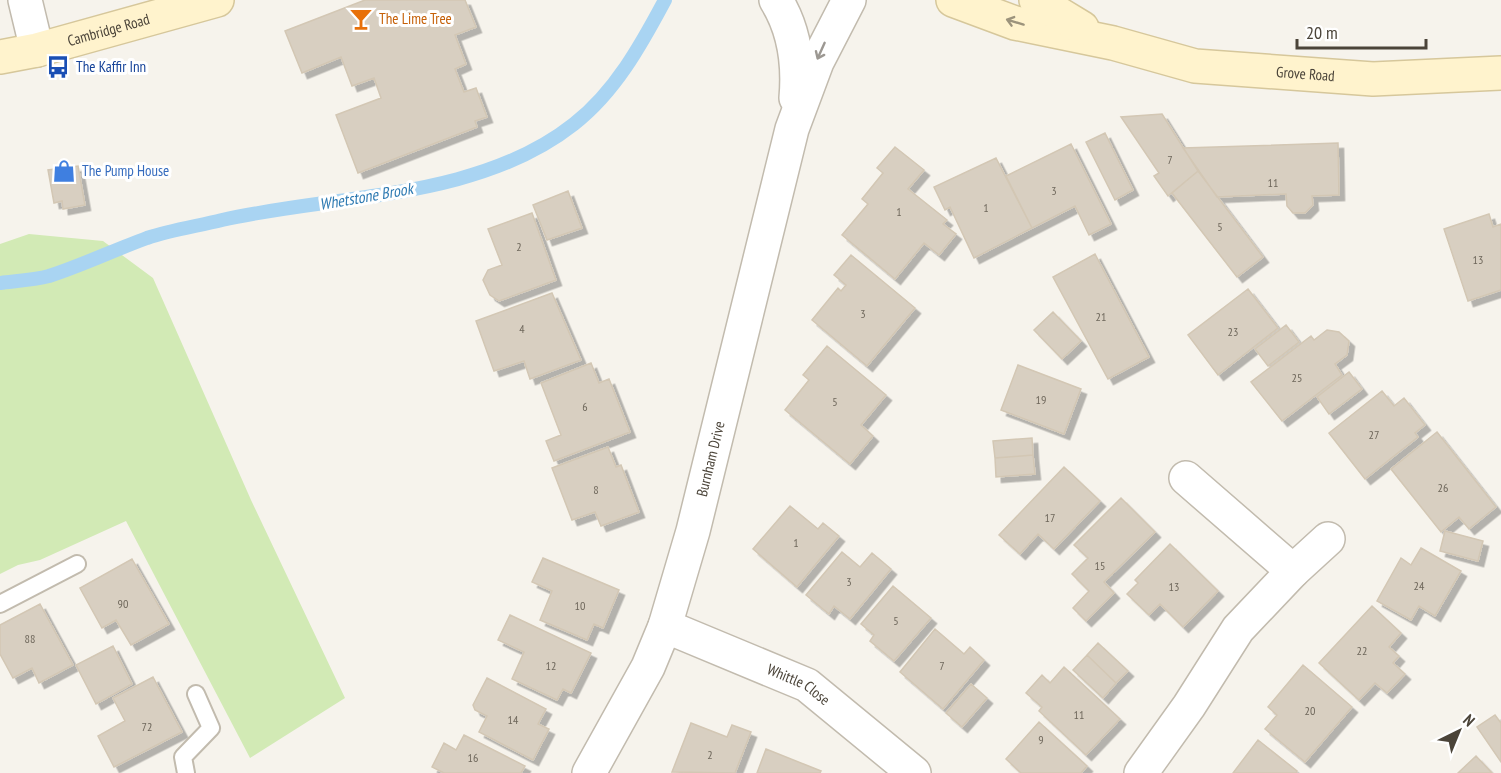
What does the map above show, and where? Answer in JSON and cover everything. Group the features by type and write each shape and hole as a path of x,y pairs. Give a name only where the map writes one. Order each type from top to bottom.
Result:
{"street":[{"path":"25,0 37,50"},
{"name":"Cambridge Road","path":"0,57 37,50 217,0"},
{"name":"Burnham Drive","path":"776,0 789,27 795,48 797,86 792,129"},
{"name":"Burnham Drive","path":"589,773 648,667 665,626 693,531 792,129 824,45 849,0"},
{"name":"Grove Road","path":"953,0 1016,23 1113,43 1195,66 1373,79 1501,73"},
{"name":"Grove Road","path":"1036,0 1113,43"},
{"path":"1186,478 1293,571"},
{"path":"1141,773 1189,706 1238,630 1293,571 1328,539"},
{"name":"Whittle Close","path":"665,626 807,685 914,773"}],"lane":[{"path":"0,604 77,564"},
{"path":"186,773 183,757 211,728 196,694"}],"green space":[{"path":"29,234 103,241 153,278 251,500 345,698 250,758 126,521 40,560 18,565 0,574 0,244"}],"building":[{"path":"365,0 465,0 476,27 455,35 466,64 455,69 464,92 476,88 487,117 475,121 477,127 358,173 336,115 381,98 374,78 352,86 341,57 302,73 285,31"},
{"path":"1162,114 1198,171 1168,196 1154,176 1159,173 1121,117"},
{"path":"1105,133 1133,190 1115,200 1086,142"},
{"path":"1338,143 1339,195 1312,196 1313,205 1305,213 1293,213 1287,206 1286,194 1217,197 1183,148"},
{"path":"1071,144 1111,224 1089,235 1075,206 1032,228 1006,176"},
{"path":"895,147 924,170 908,189 947,220 943,224 956,234 939,255 924,243 895,279 842,235 868,204 862,199 883,173 877,168"},
{"path":"996,158 1032,228 974,258 950,207 945,210 934,187"},
{"path":"78,166 85,205 63,209 62,201 54,203 48,170"},
{"path":"1198,171 1263,257 1237,277 1172,193"},
{"path":"568,191 582,228 547,240 533,205"},
{"path":"532,213 556,280 499,301 490,295 483,280 488,270 502,265 488,229"},
{"path":"1489,214 1493,227 1501,224 1501,290 1468,301 1444,229"},
{"path":"1095,254 1149,357 1108,379 1053,277"},
{"path":"851,255 915,308 867,366 812,320 838,288 841,291 846,285 834,275"},
{"path":"1248,289 1278,328 1218,375 1188,335"},
{"path":"552,293 581,360 530,379 524,361 494,371 476,321"},
{"path":"1053,312 1081,341 1062,359 1034,330"},
{"path":"1286,325 1299,342 1268,366 1255,349"},
{"path":"1327,330 1339,332 1349,341 1347,355 1335,364 1342,375 1282,421 1251,382 1311,336 1314,340"},
{"path":"827,346 886,395 861,425 873,436 850,464 785,410 809,380 803,375"},
{"path":"591,363 599,383 609,379 630,432 554,461 546,441 561,435 541,383"},
{"path":"1018,365 1081,389 1064,434 1001,410"},
{"path":"1349,372 1362,389 1329,414 1317,397"},
{"path":"1382,391 1394,406 1404,398 1425,425 1415,433 1418,437 1365,479 1329,433"},
{"path":"1437,432 1496,507 1469,529 1459,517 1441,532 1391,469"},
{"path":"1032,438 1033,455 995,458 993,441"},
{"path":"608,447 616,467 621,465 639,512 601,526 595,512 572,520 552,468"},
{"path":"1033,455 1035,474 996,477 995,458"},
{"path":"1064,467 1100,501 1054,549 1038,534 1020,554 999,535"},
{"path":"1121,498 1155,532 1104,582 1114,593 1086,621 1073,608 1089,591 1072,574 1088,558 1074,545"},
{"path":"790,506 818,529 823,523 839,536 797,587 753,549"},
{"path":"1445,531 1483,541 1478,561 1440,551"},
{"path":"1170,544 1218,591 1183,627 1160,604 1149,615 1127,594 1138,583 1135,580"},
{"path":"1421,548 1461,571 1435,616 1419,606 1411,620 1377,601 1401,558 1411,565"},
{"path":"842,552 860,567 872,553 891,569 850,619 834,606 829,614 806,595"},
{"path":"543,558 619,590 603,628 594,624 587,640 540,620 552,591 532,582"},
{"path":"132,559 169,624 131,645 116,620 102,628 80,588"},
{"path":"893,586 931,618 894,661 870,641 874,635 861,624"},
{"path":"40,604 73,665 39,683 32,668 13,678 0,654 0,625"},
{"path":"1372,606 1401,633 1389,647 1399,656 1393,663 1405,674 1387,693 1375,683 1359,700 1319,663"},
{"path":"510,615 591,653 571,693 563,689 557,700 512,679 524,652 498,640"},
{"path":"935,629 964,654 970,647 984,660 943,709 900,672"},
{"path":"1098,643 1128,671 1116,683 1087,655"},
{"path":"113,646 132,684 96,704 76,665"},
{"path":"1087,655 1116,683 1103,698 1073,670"},
{"path":"1303,665 1352,707 1305,762 1265,729 1277,715 1268,707"},
{"path":"1064,667 1120,719 1086,755 1039,711 1042,707 1026,693 1042,675 1050,683"},
{"path":"153,677 182,732 114,767 98,736 125,721 113,698"},
{"path":"487,678 546,709 538,724 549,729 533,760 479,732 487,716 475,710 473,705"},
{"path":"971,684 987,698 962,727 946,713"},
{"path":"1495,715 1501,723 1501,762 1477,727"},
{"path":"1039,722 1087,766 1081,773 1021,773 1006,759"},
{"path":"691,723 727,737 732,725 751,732 735,773 672,772"},
{"path":"464,735 525,766 521,773 444,773 432,767 444,743 456,750"},
{"path":"1258,740 1297,771 1296,773 1233,773"},
{"path":"766,749 821,771 820,773 757,773"},
{"path":"1476,756 1492,773 1458,773"}],"waterway":[{"name":"Whetstone Brook","path":"0,283 49,276 147,238 175,230 266,212 405,191 451,181 495,167 536,149 574,124 589,111 626,67 665,0"}],"place":[{"name":"The Lime Tree","path":"361,19"},
{"name":"The Kaffir Inn","path":"58,67"},
{"name":"The Pump House","path":"64,171"}]}
